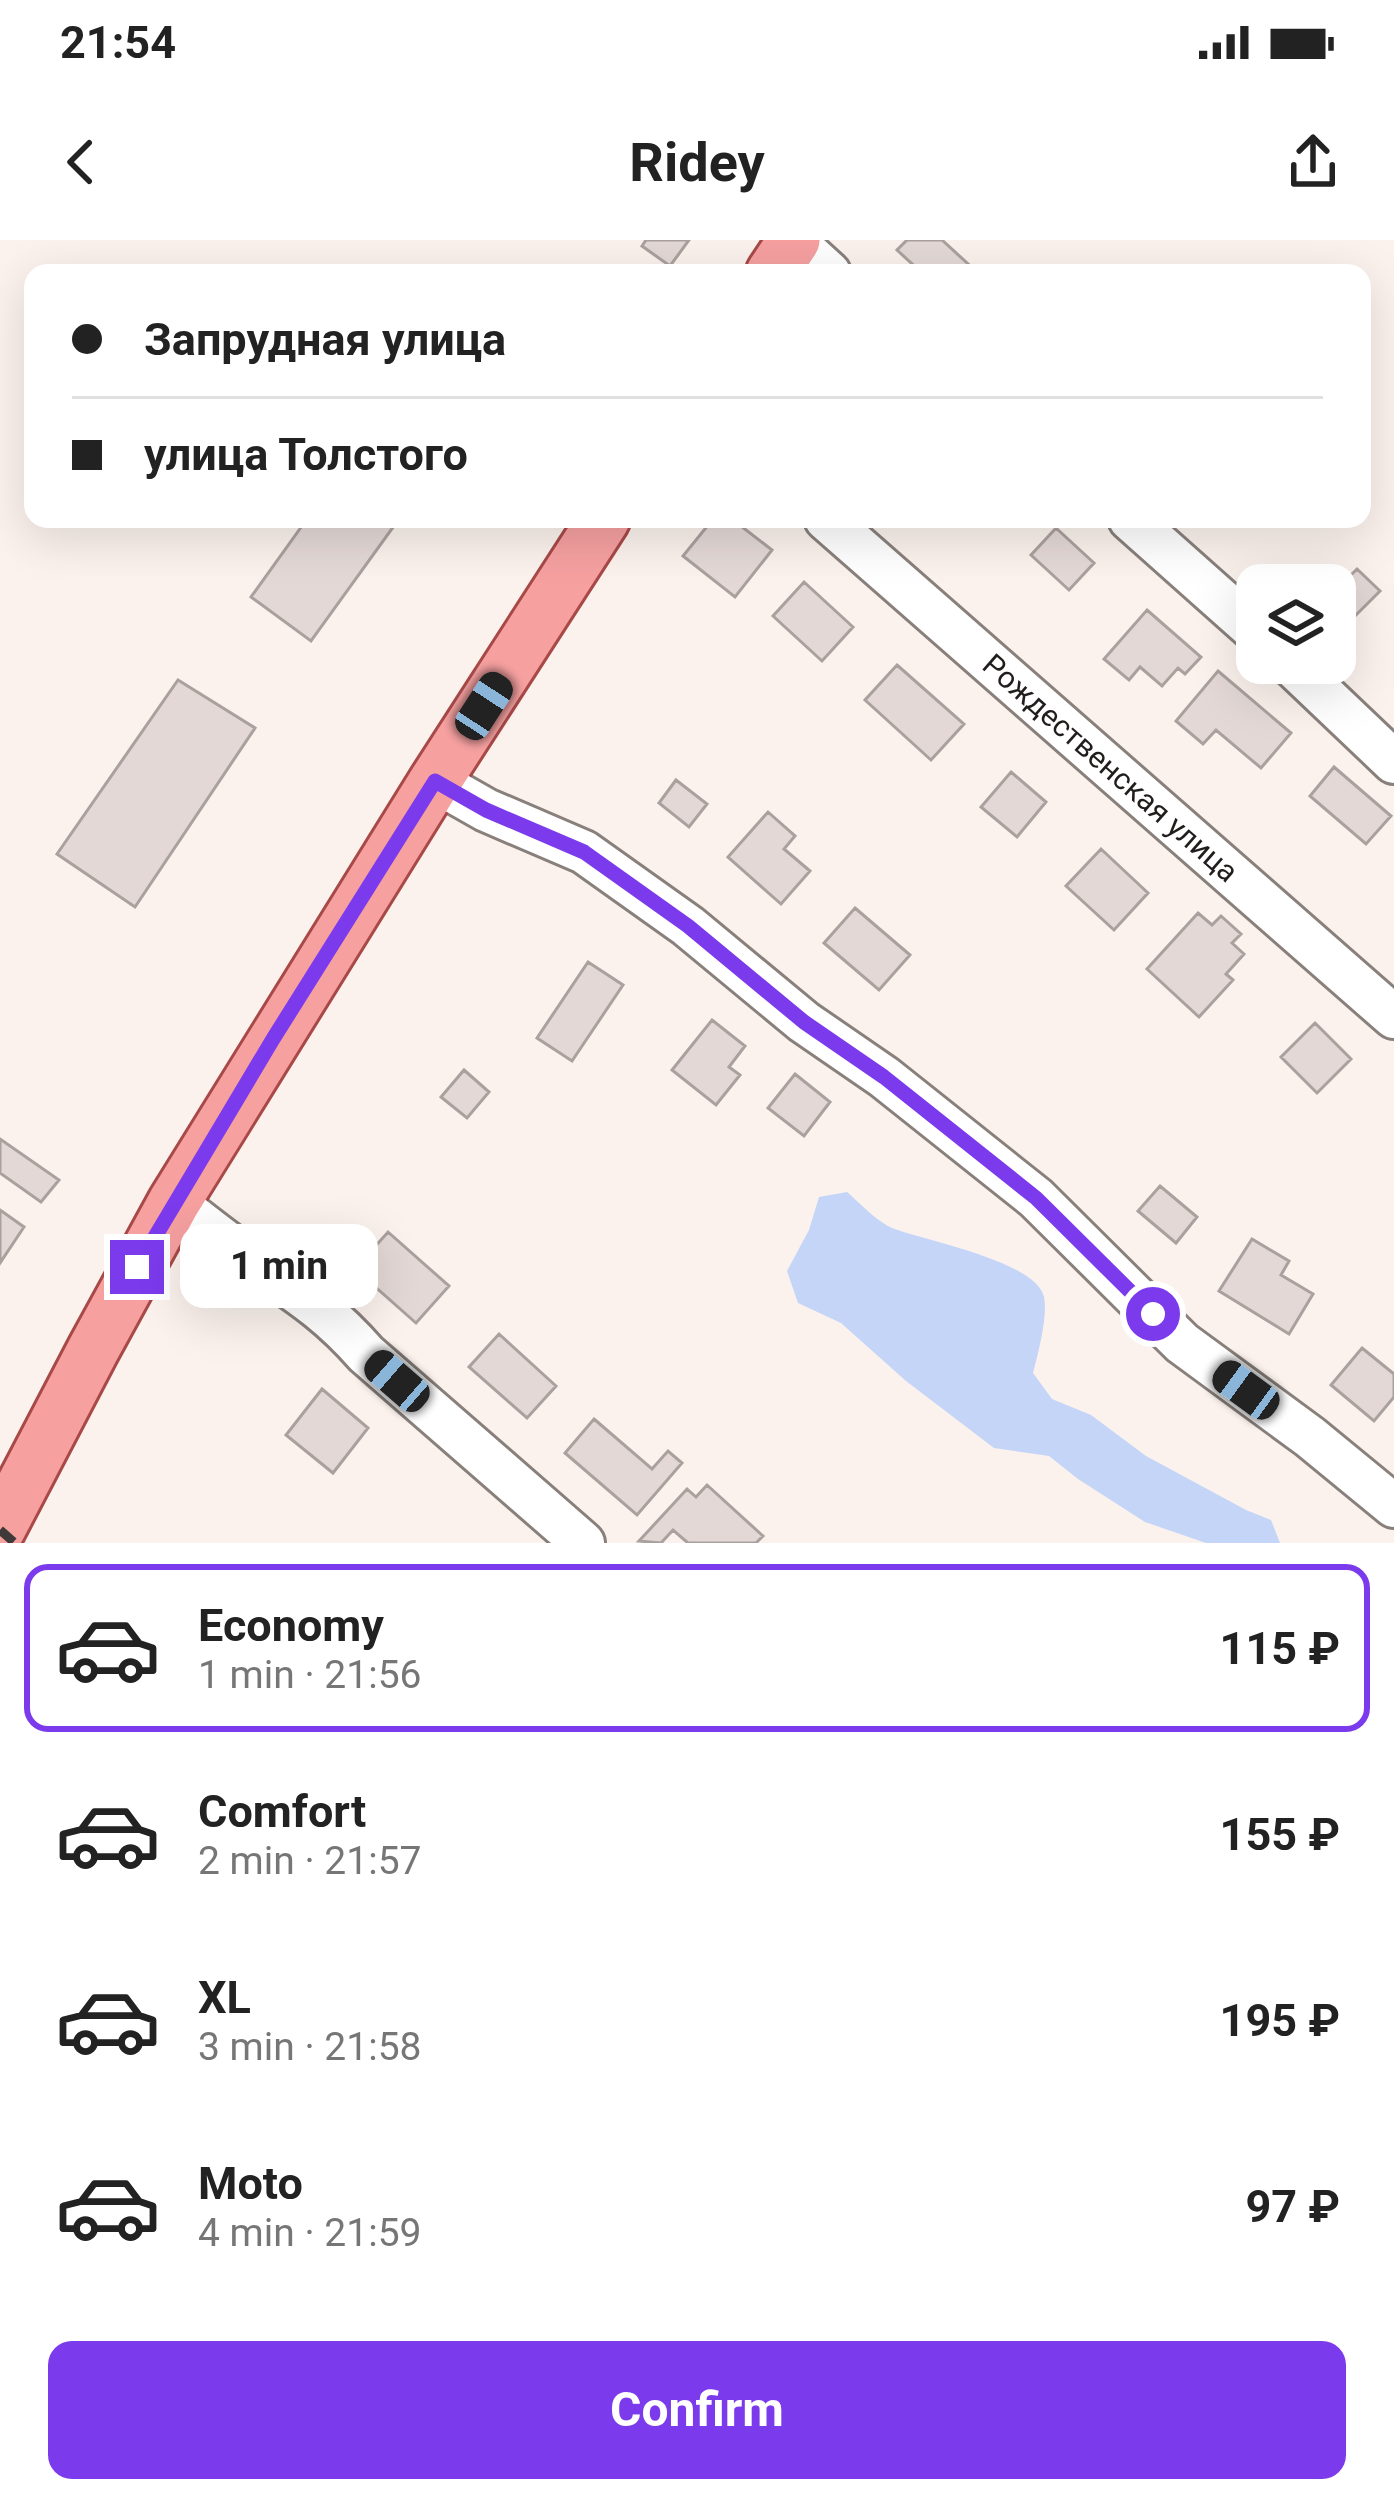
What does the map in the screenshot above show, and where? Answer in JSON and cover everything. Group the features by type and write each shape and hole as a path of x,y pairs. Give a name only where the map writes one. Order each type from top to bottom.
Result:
{"main road":[{"path":"0,1528 174,1202 598,528"}],"street":[{"path":"794,240 819,264"},
{"name":"Рождественская улица","path":"836,528 1394,1017"},
{"path":"1140,528 1236,613"},
{"path":"1312,684 1394,762"},
{"path":"435,781 486,810 584,852 688,926 804,1022 884,1077 1036,1198 1182,1343 1394,1506"},
{"path":"174,1202 339,1323 366,1354 583,1543"}],"water":[{"path":"847,1192 892,1228 1001,1263 1037,1284 1045,1314 1033,1373 1052,1399 1091,1415 1146,1456 1271,1520 1280,1543 1206,1543 1145,1522 1049,1456 994,1448 906,1381 841,1323 798,1303 787,1271 809,1230 819,1197"}],"building":[{"path":"646,240 689,240 671,264 642,246"},
{"path":"907,240 942,240 968,264 912,264 897,250"},
{"path":"301,528 393,528 311,641 251,597"},
{"path":"706,528 744,528 772,550 735,597 683,556"},
{"path":"1056,528 1094,563 1069,590 1031,555"},
{"path":"1356,570 1380,591 1356,615"},
{"path":"804,582 853,627 822,661 773,616"},
{"path":"1147,610 1201,657 1185,674 1178,668 1162,686 1140,667 1129,680 1104,659"},
{"path":"897,665 964,724 931,760 865,700"},
{"path":"1218,671 1291,733 1261,768 1216,730 1203,744 1176,721"},
{"path":"178,680 255,728 135,907 57,854"},
{"path":"1334,767 1391,816 1366,844 1310,796"},
{"path":"1011,772 1046,802 1017,837 981,807"},
{"path":"676,780 707,804 689,827 659,803"},
{"path":"768,812 795,836 784,849 810,871 781,904 728,857"},
{"path":"1101,849 1148,893 1114,930 1066,886"},
{"path":"855,908 910,955 879,990 824,943"},
{"path":"1198,913 1212,925 1221,916 1241,934 1232,943 1244,954 1226,974 1233,980 1199,1017 1147,969"},
{"path":"588,962 623,985 572,1061 537,1038"},
{"path":"712,1020 745,1046 729,1067 740,1075 716,1105 672,1070"},
{"path":"1315,1023 1351,1059 1317,1093 1281,1057"},
{"path":"464,1070 489,1092 467,1118 441,1097"},
{"path":"795,1074 830,1102 804,1136 768,1108"},
{"path":"0,1139 59,1180 41,1202 0,1173"},
{"path":"1160,1186 1197,1217 1176,1243 1138,1211"},
{"path":"0,1210 24,1227 0,1263"},
{"path":"388,1232 449,1286 416,1323 355,1269"},
{"path":"1252,1239 1289,1261 1281,1275 1313,1294 1289,1334 1219,1291"},
{"path":"499,1334 556,1386 527,1418 469,1367"},
{"path":"1362,1348 1394,1374 1394,1397 1374,1421 1331,1385"},
{"path":"322,1389 368,1428 333,1473 286,1435"},
{"path":"594,1419 652,1469 668,1451 682,1463 637,1515 565,1453"},
{"path":"707,1485 763,1536 756,1543 688,1543 673,1530 661,1543 639,1541 687,1489 696,1497"}],"railway":[{"path":"0,1530 15,1543"}],"route":[{"path":"137,1267 435,781 486,810 584,852 688,926 804,1022 884,1077 1036,1198 1153,1314"}]}
